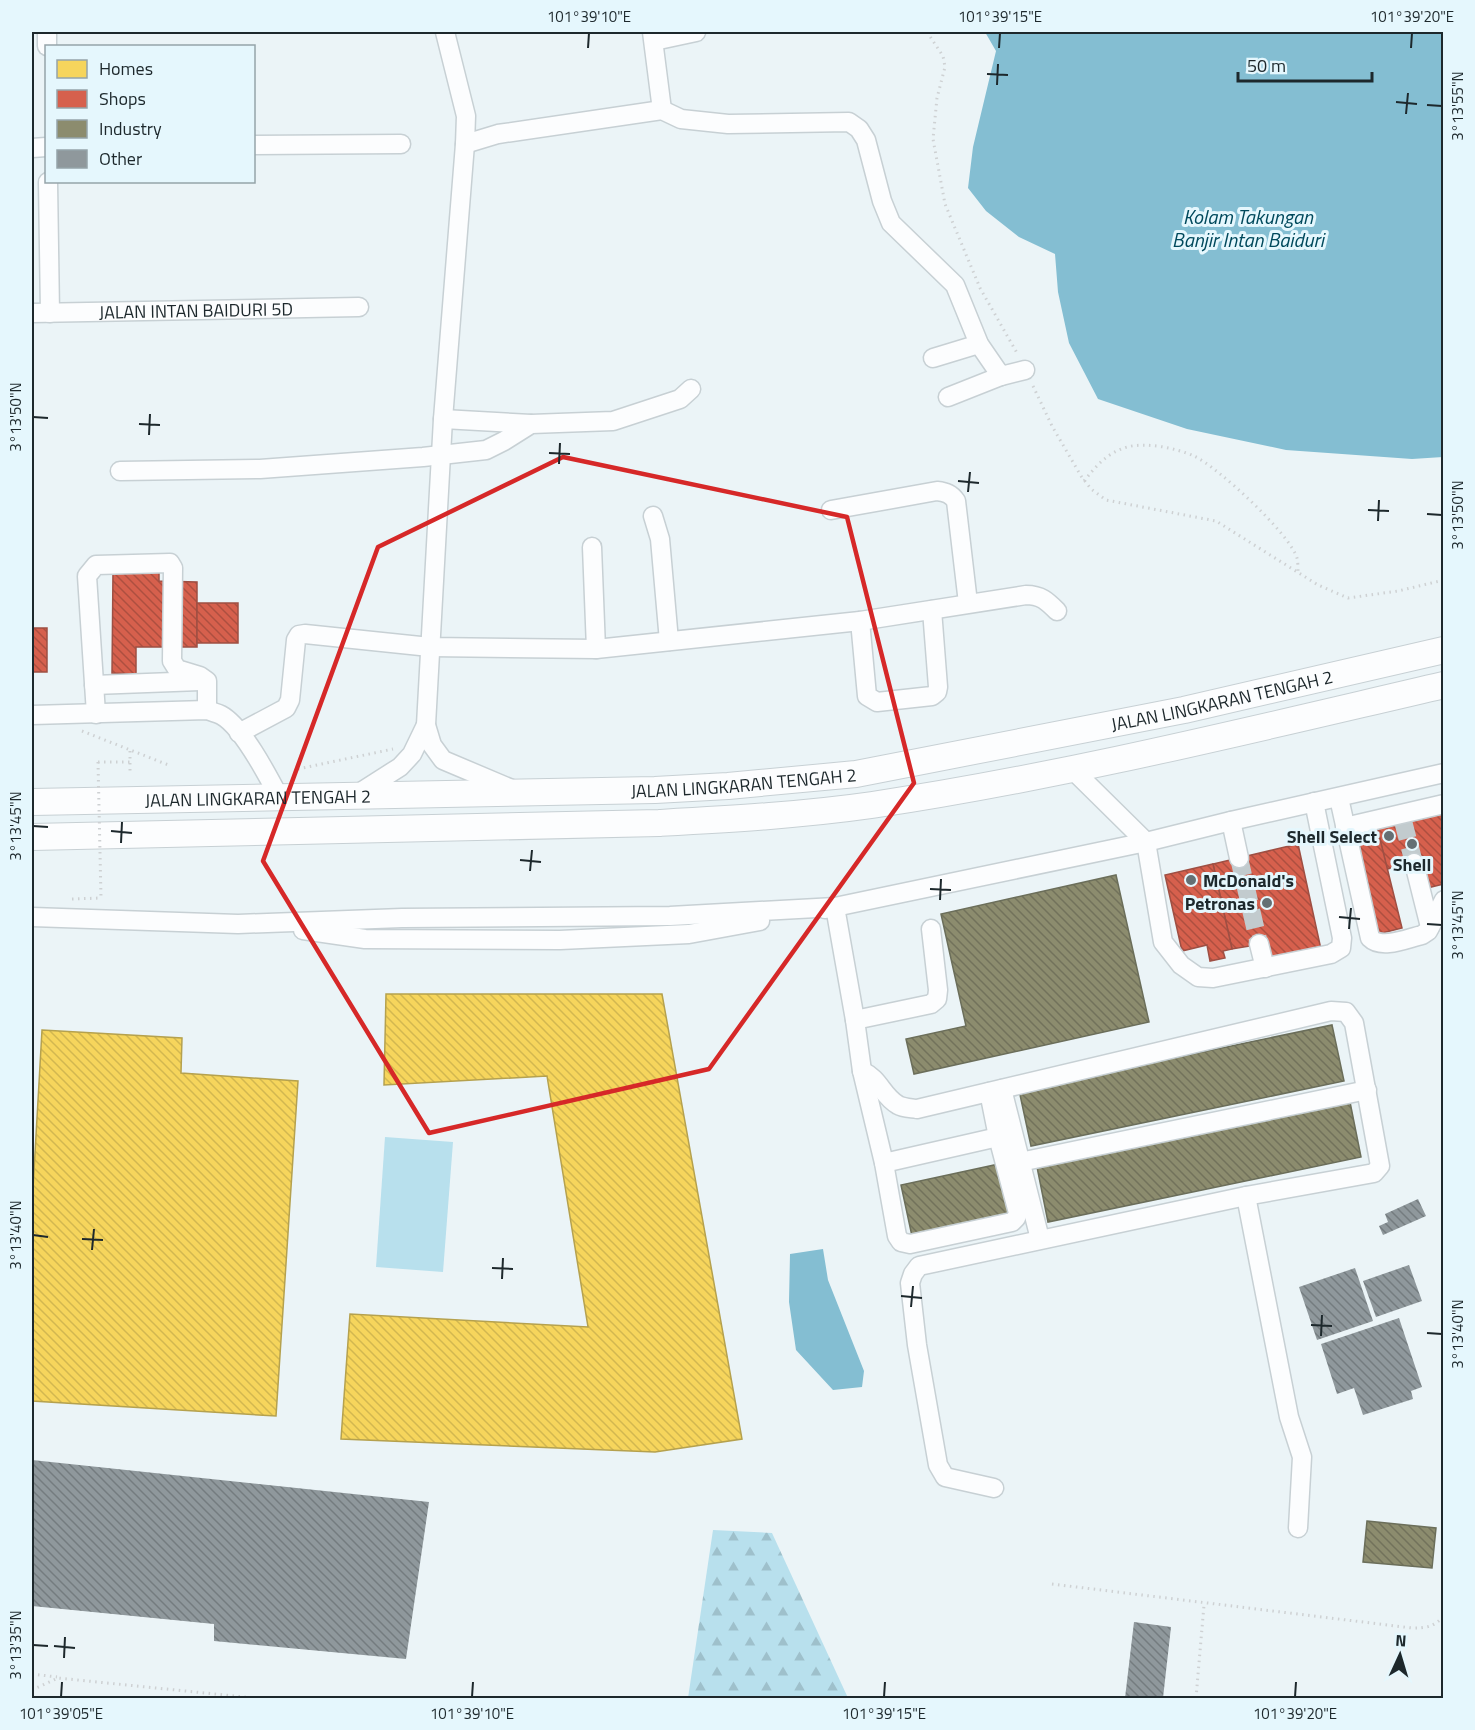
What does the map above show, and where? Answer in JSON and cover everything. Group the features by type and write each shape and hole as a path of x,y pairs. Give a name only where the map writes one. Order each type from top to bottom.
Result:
{"highway":[{"name":"JALAN LINGKARAN TENGAH 2","path":"32,802 717,787 856,774 1184,710 1443,650"},
{"name":"JALAN LINGKARAN TENGAH 2","path":"32,837 659,823 733,819 870,805 1073,770 1443,685"}],"street":[{"path":"445,32 466,116 443,418 426,725 432,745 442,760 519,792"},
{"path":"662,110 653,36 696,32"},
{"path":"465,144 498,134 662,110 681,119 728,124 849,122 859,129 866,140 882,201 891,223 955,285 980,344 1001,376"},
{"path":"255,145 401,144"},
{"path":"41,313 48,183"},
{"name":"JALAN INTAN BAIDURI 5D","path":"41,313 359,307"},
{"path":"933,358 980,344"},
{"path":"948,397 1001,376 1025,370"},
{"path":"443,418 531,424 613,421 680,399 691,389"},
{"path":"120,471 260,470 486,450 531,424"},
{"path":"831,510 937,491 952,496 956,501 968,603"},
{"path":"653,516 660,539 669,641"},
{"path":"592,547 596,649"},
{"path":"96,714 87,576 96,565 170,563 173,568 172,661 177,669 200,676 207,681"},
{"path":"239,733 286,708 290,700 296,640 299,635 305,634 430,647 596,649 860,621 968,603 1035,595 1043,598 1057,611"},
{"path":"860,621 867,696 870,700 877,702 932,696 937,692 938,687 932,610"},
{"path":"207,681 207,710"},
{"path":"94,685 207,681"},
{"path":"32,715 207,710 222,715 239,733 265,768 279,797"},
{"path":"356,795 400,767 412,754 426,725"},
{"path":"1073,770 1146,842 1162,942 1181,966 1198,977 1213,978 1265,968 1331,954 1341,948 1342,938 1314,802"},
{"path":"32,917 238,924 402,918 670,916 835,907 1146,842 1443,774"},
{"path":"1339,798 1370,938 1375,943 1382,944 1428,932 1443,900"},
{"path":"1346,827 1402,818 1443,804"},
{"path":"1231,821 1239,858"},
{"path":"1414,863 1430,927"},
{"path":"835,907 862,1071 884,1163 897,1236 901,1242 910,1244 1012,1222 1016,1218 1018,1213 998,1137 996,1091"},
{"path":"855,1020 931,1004 937,999 932,929"},
{"path":"1259,944 1265,968"},
{"path":"862,1071 872,1076 888,1098 900,1106 917,1109 1331,1011 1346,1012 1354,1023 1380,1166 1374,1173 1246,1196 919,1266 910,1283 917,1345 938,1465 945,1477 994,1488"},
{"path":"1020,1162 1367,1090"},
{"path":"996,1091 1020,1162 1040,1239"},
{"path":"884,1163 998,1137"},
{"path":"1246,1196 1289,1417 1302,1457 1299,1528"}],"path":[{"path":"927,32 943,56 945,68 937,98 933,139 945,204 980,288 1025,370 1052,426 1091,489 1106,500 1216,521 1318,585 1348,598 1398,591 1443,580"},
{"path":"1084,481 1102,459 1128,447 1162,446 1195,456 1261,509 1297,558 1298,572"},
{"path":"59,714 86,734 171,766"},
{"path":"298,769 356,758 390,748 412,754"},
{"path":"130,751 130,772"},
{"path":"63,899 101,898 98,762 130,762"},
{"path":"1052,1584 1412,1628 1427,1628 1439,1621 1443,1615"},
{"path":"1196,1698 1204,1604"},
{"path":"32,1674 254,1698"},
{"path":"32,1690 58,1678"}],"highlighted area":[{"path":"563,457 847,517 914,783 709,1069 429,1133 263,861 378,547"}],"green space":[{"path":"385,1137 453,1142 443,1272 376,1267"},
{"path":"713,1530 772,1533 848,1698 688,1698"}],"water":[{"name":"Kolam Takungan Banjir Intan Baiduri","path":"985,32 1443,32 1443,457 1412,459 1286,450 1187,429 1098,399 1069,343 1058,292 1055,254 1019,237 986,211 968,188 973,147 996,51"},
{"path":"823,1249 828,1280 864,1371 862,1387 833,1390 796,1350 789,1302 790,1254"}],"building: Homes":[{"path":"386,994 662,994 742,1439 655,1452 341,1439 350,1314 588,1327 547,1076 384,1085"},
{"path":"42,1030 182,1038 181,1073 298,1081 276,1416 32,1401 32,1206"}],"building: Shops":[{"path":"113,571 159,572 159,581 197,582 197,647 136,647 136,674 112,673"},
{"path":"197,603 238,603 238,643 197,643"},
{"path":"32,628 47,628 47,672 32,672"},
{"name":"Shell","path":"1444,812 1444,884 1423,889 1416,862 1387,869 1377,827"},
{"path":"1377,827 1402,928 1378,934 1353,833"},
{"name":"Petronas","path":"1298,844 1322,954 1273,964 1268,943 1232,949 1213,864"},
{"path":"1213,864 1232,949 1223,951 1225,958 1210,961 1207,945 1182,951 1165,875"}],"building: Industry":[{"path":"1116,875 1149,1022 914,1074 906,1039 966,1026 941,914"},
{"path":"1332,1025 1344,1081 1031,1146 1019,1090"},
{"path":"1350,1102 1361,1157 1048,1222 1037,1167"},
{"path":"999,1164 1010,1216 912,1236 901,1185"},
{"path":"1367,1521 1436,1528 1432,1568 1363,1562"}],"building: Other":[{"path":"1418,1199 1426,1216 1383,1235 1379,1226 1388,1222 1385,1214"},
{"path":"1409,1265 1422,1301 1376,1317 1363,1281"},
{"path":"1355,1268 1373,1321 1317,1340 1299,1287"},
{"path":"1399,1318 1422,1387 1411,1391 1413,1399 1363,1415 1354,1388 1337,1394 1321,1344"},
{"path":"32,1460 429,1502 406,1659 214,1641 214,1624 32,1606"},
{"path":"1134,1622 1171,1627 1163,1698 1125,1698"}],"tunnel":[{"path":"1403,821 1414,863"},
{"path":"1239,858 1259,944"}],"place":[{"name":"Shell Select","path":"1389,836"},
{"name":"Shell","path":"1412,844"},
{"name":"McDonald's","path":"1191,880"},
{"name":"Petronas","path":"1267,903"}]}
